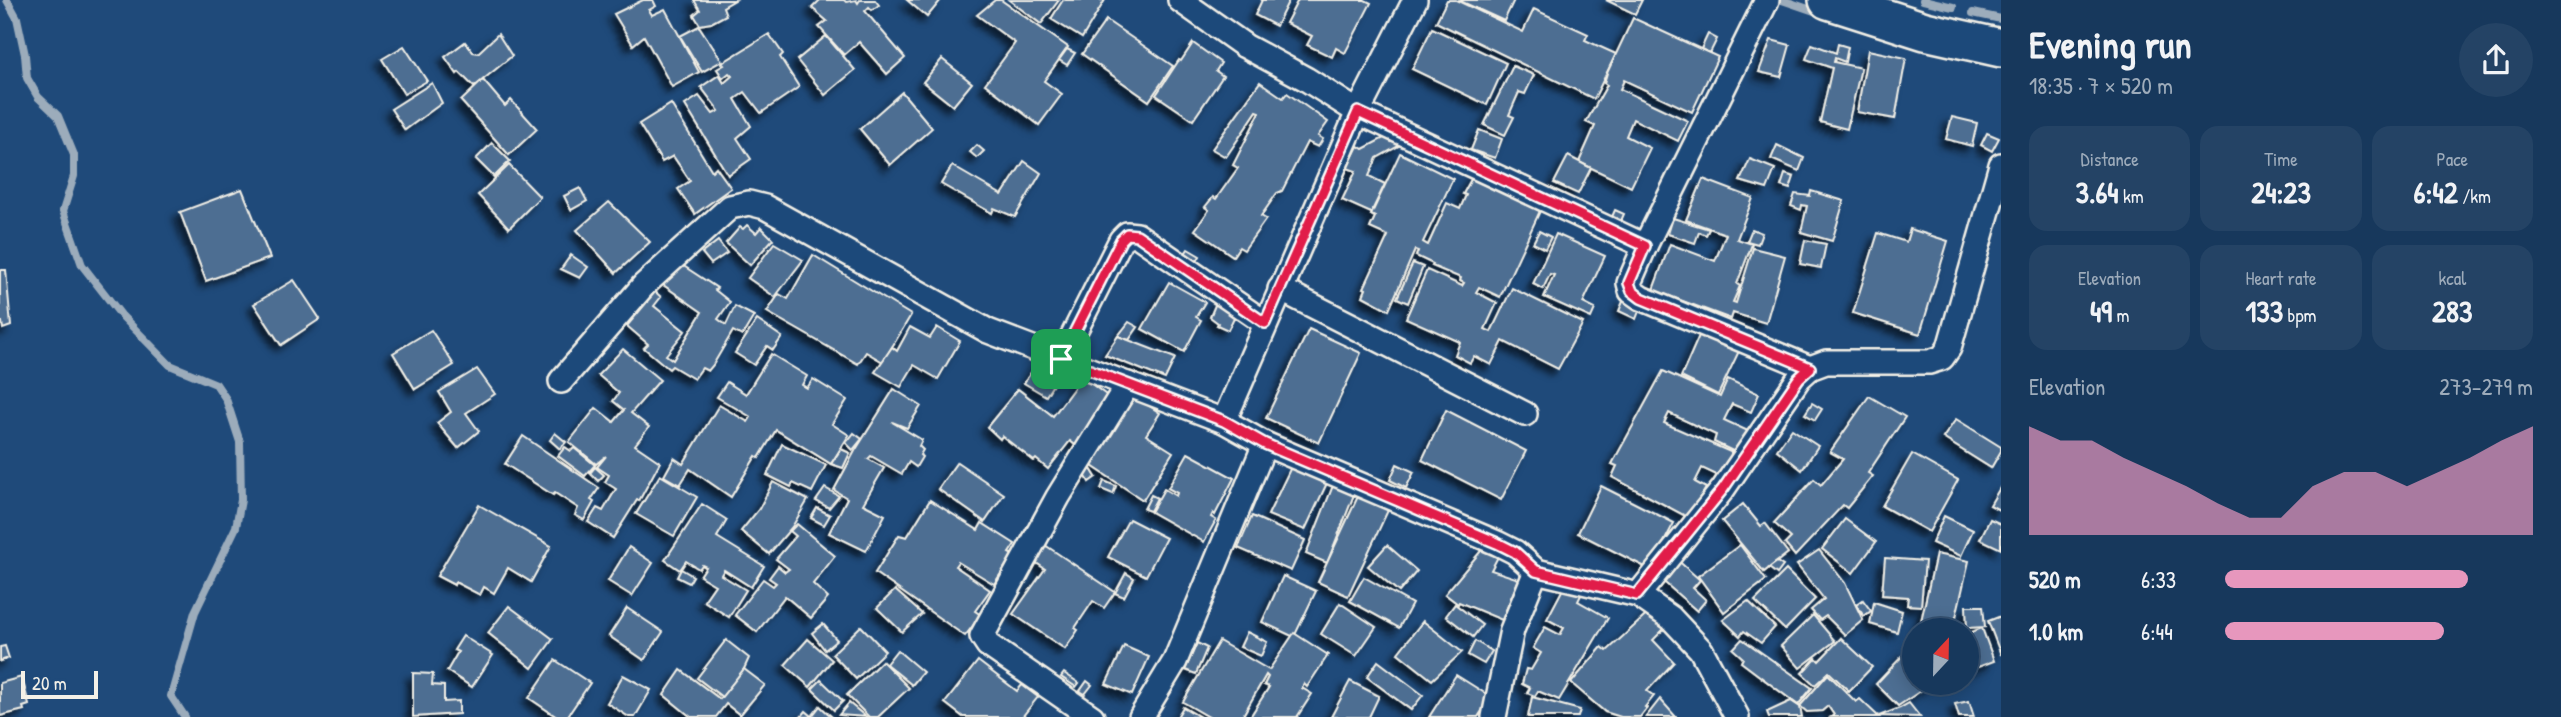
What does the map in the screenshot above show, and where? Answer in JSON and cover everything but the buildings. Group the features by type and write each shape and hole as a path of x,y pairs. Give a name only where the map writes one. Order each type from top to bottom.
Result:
{"main road":[{"path":"1828,0 1925,31 2001,48"}],"street":[{"path":"1180,0 1245,46 1306,79 1358,112 1645,246"},
{"path":"1224,421 1358,112 1415,0"},
{"path":"1767,0 1629,283 1632,291 1641,298 1810,368"},
{"path":"1637,595 1723,489 1799,378 1810,368 1826,362 1928,362 1942,358 1949,348 2001,165"},
{"path":"561,380 644,285 730,207 748,203 765,207 988,331 1224,421 1265,444 1497,543 1515,552 1536,571 1637,595 1671,618 1701,650 1737,717"},
{"path":"1061,359 1121,240 1127,234 1137,235 1265,323"},
{"path":"1280,289 1525,414"},
{"path":"1091,717 988,645 982,636 1058,497 1128,384"},
{"path":"1141,717 1175,661 1265,444"},
{"path":"1494,717 1512,630 1536,571"}],"waterway":[{"path":"7,0 17,18 27,78 38,97 58,116 74,155 74,176 63,211 82,265 121,315 170,365 216,384 226,399 240,442 241,500 236,527 195,612 171,696 185,717"},
{"path":"1782,0 1823,14"},
{"path":"1923,0 1953,7"},
{"path":"1973,13 2001,19"}],"route":[{"path":"1358,112 1645,246 1629,283 1632,291 1641,298 1810,368 1799,378 1723,489 1637,595 1536,571 1515,552 1497,543 1265,444 1224,421 1061,359 1121,240 1127,234 1137,235 1265,323 1358,112"}]}
